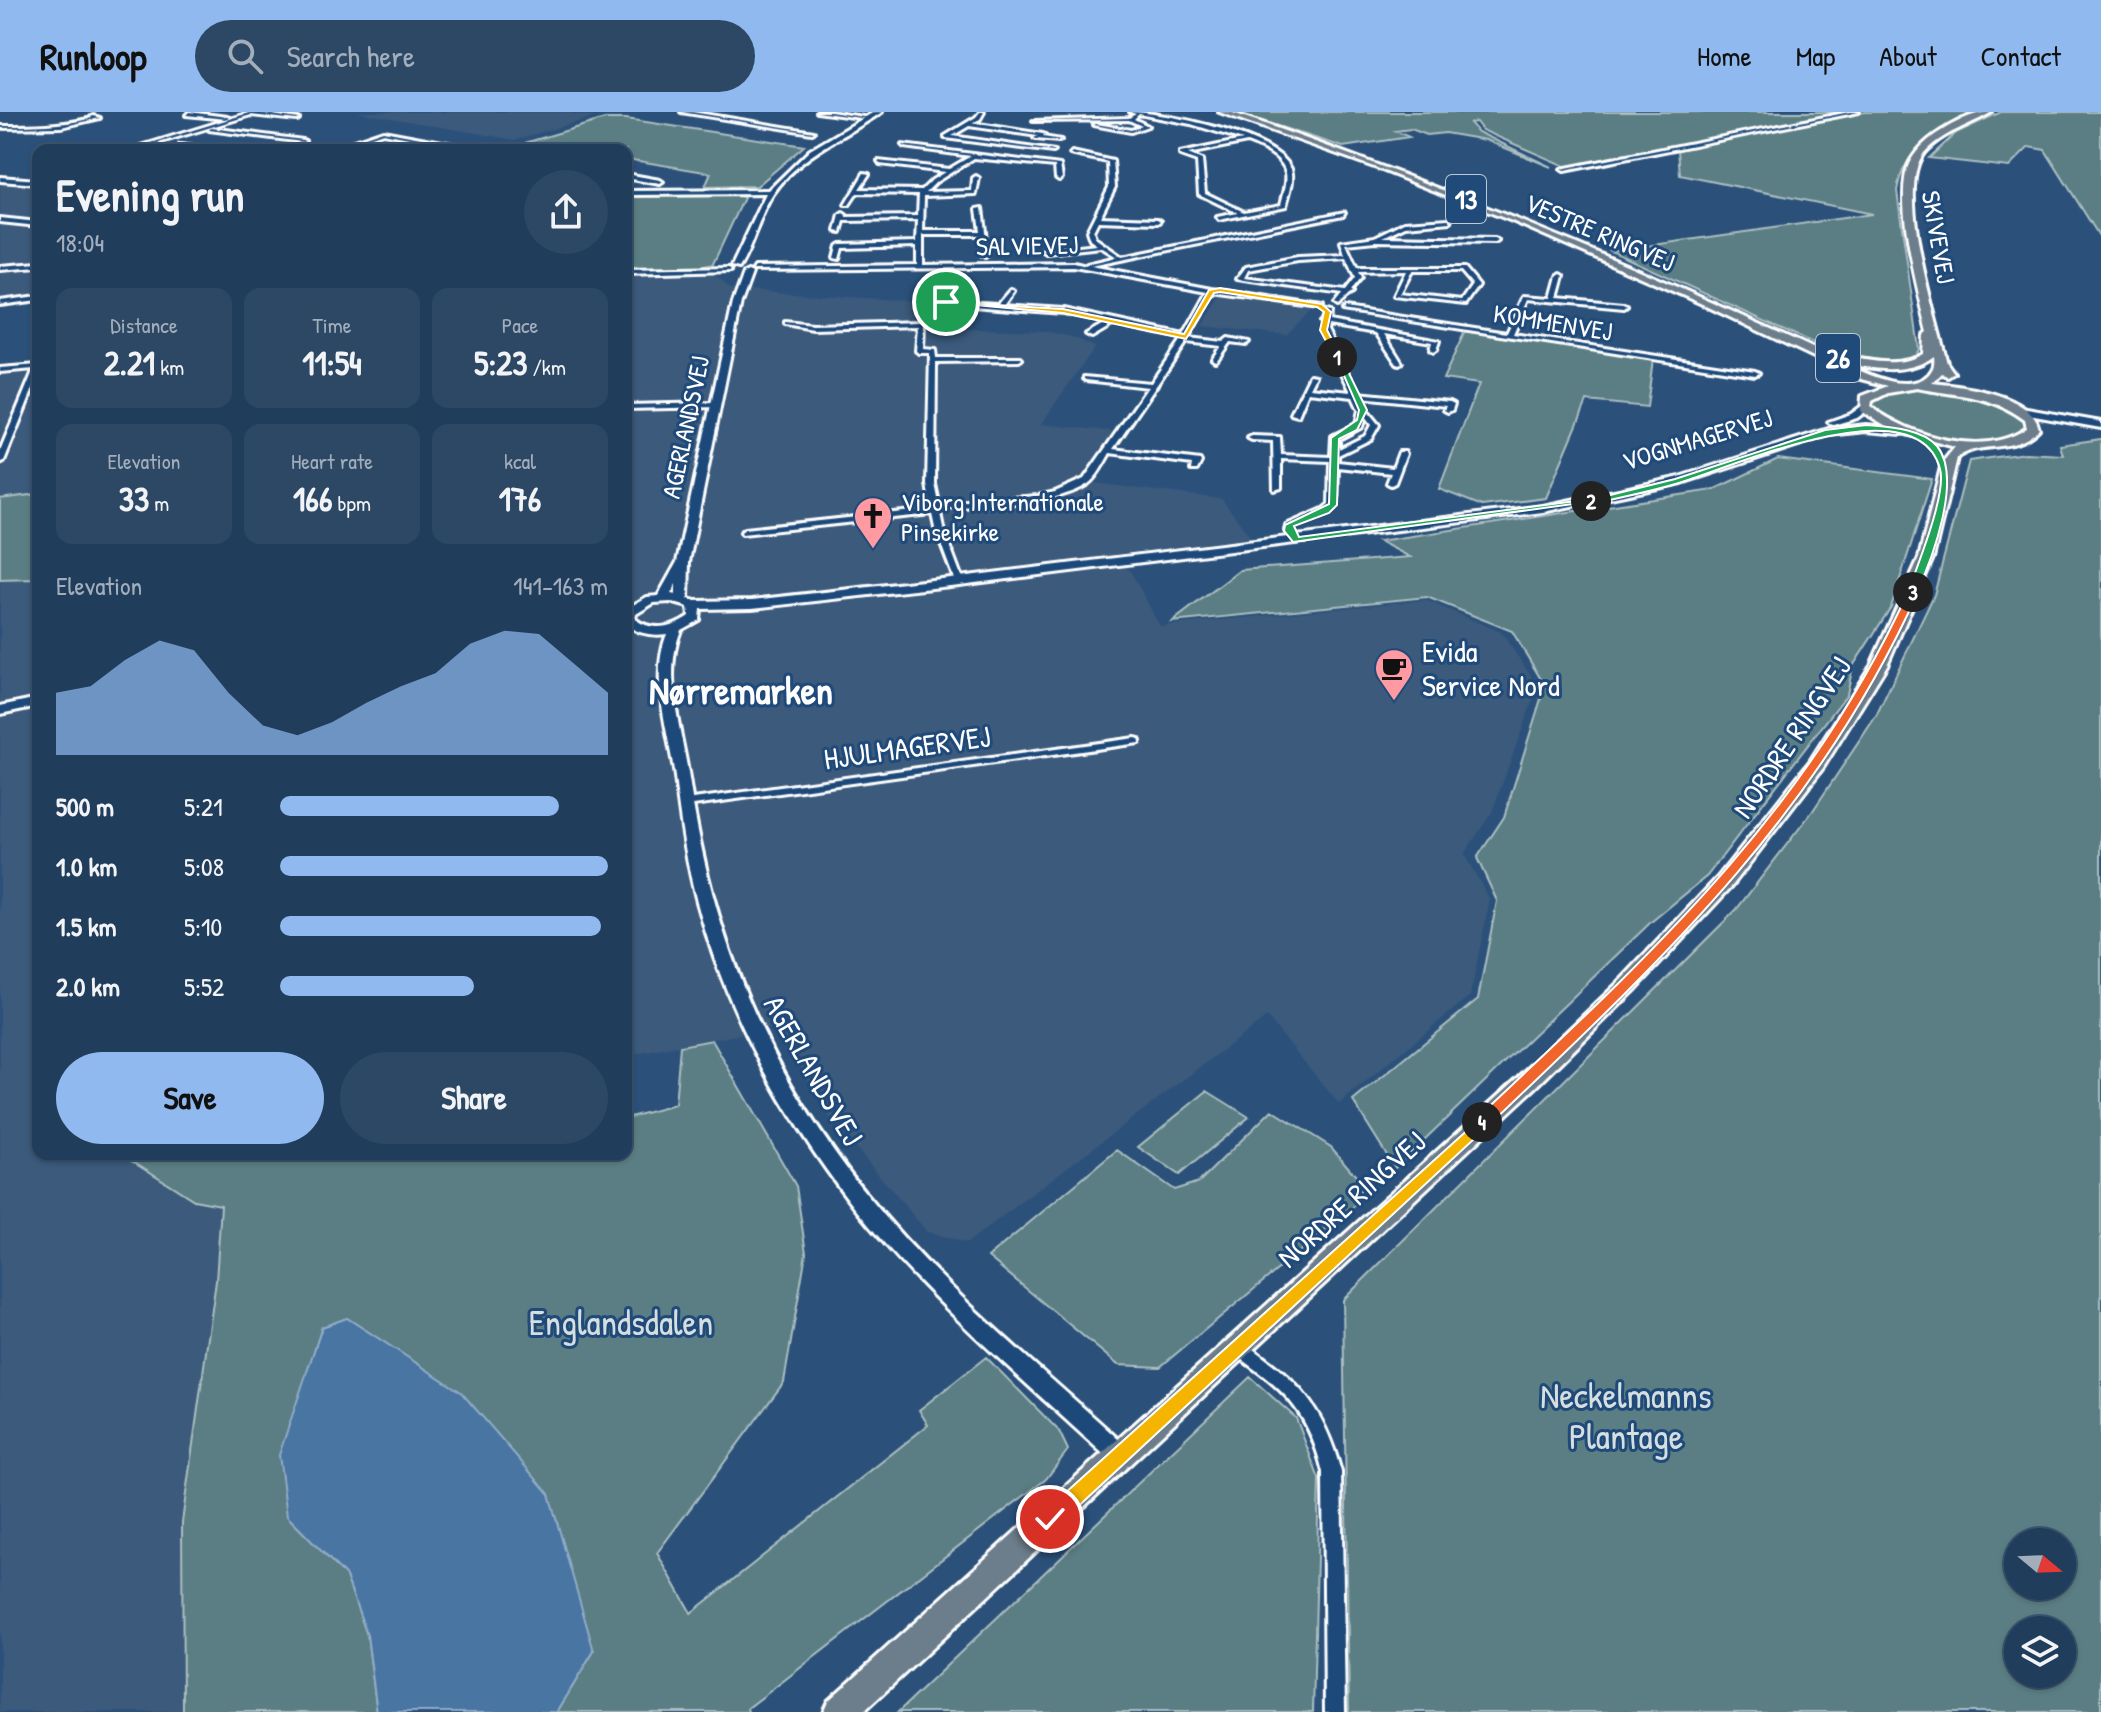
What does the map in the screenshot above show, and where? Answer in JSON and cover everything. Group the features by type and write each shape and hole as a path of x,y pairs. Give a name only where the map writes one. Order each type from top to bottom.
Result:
{"main road":[{"name":"VESTRE RINGVEJ","path":"1223,112 1440,189 1704,301 1862,376 1903,386"},
{"name":"SKIVEVEJ","path":"1941,363 1907,195 1909,173 1917,157 1933,140 1988,112"},
{"name":"26","path":"1704,301 1829,355 1889,365 1910,364 1929,355 1929,303"},
{"path":"1921,386 1936,377 1941,363"},
{"path":"1941,363 1953,380 1973,392"},
{"path":"1862,376 1873,392 1866,399 1865,408 1877,420 1919,436 1974,445 2014,441 2033,429 2101,427"},
{"name":"13","path":"1873,392 1921,386 1973,392 2021,411"},
{"path":"2021,411 2101,427"},
{"path":"2021,411 2031,419 2033,429"},
{"path":"1919,436 1940,455 1945,471"},
{"path":"1945,471 1952,457 1974,445"},
{"name":"NORDRE RINGVEJ","path":"839,1712 1569,1043 1722,886 1826,752 1885,654 1925,561 1939,513 1945,471"}],"street":[{"path":"194,112 188,114 234,119"},
{"path":"683,112 812,132"},
{"path":"731,120 754,112"},
{"path":"819,112 868,118"},
{"name":"AGERLANDSVEJ","path":"737,303 733,270 750,240 770,192 812,153 879,112"},
{"path":"982,112 947,137 1053,151"},
{"path":"1132,112 1183,120 1248,141 1279,157 1289,171 1283,206 1219,218"},
{"path":"1564,169 1857,112"},
{"path":"150,144 253,113 297,119"},
{"path":"1130,119 1141,113"},
{"path":"0,127 69,127 98,118 93,117"},
{"path":"1035,121 1130,119 1146,126 1131,131 1089,124 1088,120"},
{"path":"785,128 805,121"},
{"path":"967,124 1043,135 1037,138"},
{"path":"203,128 303,141"},
{"path":"984,137 1003,128"},
{"path":"34,135 29,134 41,129"},
{"path":"347,144 383,132 449,144"},
{"path":"993,133 1059,140"},
{"path":"916,138 902,147 1054,164 1058,166 1059,178"},
{"path":"1243,213 1207,199 1202,194 1199,160 1182,154 1248,141"},
{"path":"1072,153 1110,161 1112,187 1090,231 1092,239 1100,246 1119,256"},
{"path":"920,268 922,193 976,157"},
{"path":"881,161 951,171"},
{"path":"847,204 866,174"},
{"path":"632,177 660,182"},
{"path":"856,191 974,193 976,178"},
{"path":"0,179 32,180"},
{"path":"632,193 770,192"},
{"path":"980,209 985,255"},
{"name":"SALVIEVEJ","path":"751,270 1086,266 1119,256 1343,213"},
{"path":"839,231 843,217 920,218"},
{"path":"1096,219 1158,221"},
{"path":"0,220 32,223"},
{"path":"1376,239 1405,224 1449,221"},
{"path":"920,233 982,233"},
{"path":"1086,266 1212,291 1319,306 1337,304 1349,293 1358,278 1343,243 1376,239 1495,241"},
{"name":"AGERLANDSVEJ","path":"662,599 683,562 737,303 751,270 750,240"},
{"path":"837,258 840,246 920,244"},
{"path":"1046,251 1100,246"},
{"path":"1349,293 1240,279 1246,269 1298,259 1350,256"},
{"path":"0,268 32,265"},
{"path":"1357,270 1463,269 1476,285 1464,303 1396,295 1410,270"},
{"path":"632,272 751,270"},
{"path":"1555,299 1561,276"},
{"path":"1001,304 1011,291"},
{"path":"745,532 1057,494 1087,481 1185,338 1212,291"},
{"path":"1509,335 1522,298 1624,306"},
{"path":"0,303 32,299"},
{"path":"946,302 1001,304 1115,321 1225,344"},
{"path":"1337,304 1345,310"},
{"path":"1319,306 1327,312 1345,310"},
{"name":"KOMMENVEJ","path":"1345,310 1755,373"},
{"path":"1327,312 1323,322 1363,410 1372,417 1373,432 1335,459"},
{"path":"1092,335 1089,334 1115,321"},
{"path":"1323,322 1436,341 1433,350"},
{"path":"787,323 813,327 921,324 919,351 933,351 934,508 959,581"},
{"path":"1379,332 1399,363"},
{"path":"1215,359 1228,340 1246,342"},
{"path":"932,360 1019,359"},
{"path":"0,370 32,367"},
{"path":"1295,414 1312,376"},
{"path":"1086,378 1153,385"},
{"path":"0,461 32,382"},
{"path":"1306,390 1450,404 1448,410"},
{"path":"25,400 32,399"},
{"path":"632,407 716,405"},
{"name":"VOGNMAGERVEJ","path":"1492,516 1668,476 1854,416 1865,408"},
{"path":"1296,540 1289,531 1290,525 1326,511 1333,505 1335,438 1359,425 1363,410"},
{"name":"VOGNMAGERVEJ","path":"690,607 752,604 959,581 1492,516 1591,501 1664,484 1828,432 1866,428 1902,431"},
{"path":"0,433 12,432"},
{"path":"1252,438 1277,439 1277,488"},
{"path":"1109,451 1197,462 1194,468"},
{"path":"1391,483 1402,454"},
{"path":"1277,457 1335,459 1395,471"},
{"name":"AGERLANDSVEJ","path":"683,562 690,607"},
{"path":"632,614 641,604 662,599 690,607 676,628 652,630 632,620"},
{"name":"AGERLANDSVEJ","path":"666,656 676,628"},
{"name":"AGERLANDSVEJ","path":"652,630 666,656 686,803 705,902 727,970 754,1032 810,1132 891,1236 1120,1455"},
{"path":"0,710 32,703"},
{"name":"HJULMAGERVEJ","path":"686,803 1135,741"},
{"path":"1237,1347 1285,1381 1308,1407 1325,1437 1332,1472 1335,1712"}],"shaded area":[{"path":"356,112 564,112 594,117 515,140"},
{"path":"0,182 32,185 32,294 0,299"},
{"path":"714,274 731,289 942,303 941,307 959,309 943,328 1044,331 1073,337 1095,347 1041,424 1129,433 1094,483 1222,499 1251,538 1121,554 1160,626 1425,600 1501,632 1538,686 1492,812 1464,854 1490,900 1470,996 1339,1104 1267,1017 967,1243 927,1232 829,1116 778,1027 632,1055 632,276"},
{"path":"1221,297 1311,311 1286,335 1202,326"},
{"path":"32,366 32,495 0,499 0,369"},
{"path":"32,579 32,1160 223,1160 216,1281 182,1522 183,1712 0,1712 0,580"},
{"path":"347,1318 461,1392 549,1494 594,1651 557,1712 377,1712 367,1635 346,1576 287,1516 279,1455 322,1327"}],"green space":[{"path":"1234,112 1850,112 1567,167 1482,130 1476,122 1470,123 1478,132 1551,167 1486,140 1445,133 1427,135 1411,129 1395,131 1409,137 1343,147"},
{"path":"1865,112 1979,112 1926,142 1907,162 1901,175 1897,191 1919,349 1915,357 1887,362 1835,353 1611,251 1872,214 1680,175 1678,149"},
{"path":"2001,112 2101,112 2101,239 2045,150 2029,147 2009,167 1929,158 1956,133"},
{"path":"605,119 626,119 804,146 757,186 705,187 711,173 632,160 632,144 525,143"},
{"path":"739,195 744,198 713,264 696,268 632,270 632,196"},
{"path":"1465,331 1653,359 1647,407 1587,401 1546,498 1482,506 1439,489 1479,384 1443,379"},
{"path":"1922,387 1990,398 2027,419 2029,428 2008,440 1977,443 1945,441 1913,432 1869,408 1870,400 1877,393"},
{"name":"Neckelmanns Plantage","path":"2101,439 2101,1712 1349,1712 1343,1300 1736,910 1812,812 1876,716 1934,595 1969,461 2025,453 2063,455 2060,445"},
{"path":"1778,459 1932,479 1891,607 1853,666 1847,694 1707,876 1651,922 1395,1168 1353,1101 1478,999 1497,901 1477,858 1504,817 1545,686 1512,631 1427,597 1172,622 1240,570 1410,557 1379,541 1713,490"},
{"path":"32,495 32,579 0,580 0,499"},
{"name":"Englandsdalen","path":"712,1040 796,1186 806,1253 784,1382 657,1553 691,1613 928,1425 919,1410 986,1357 1059,1431 1068,1450 1046,1479 748,1708 749,1712 557,1712 594,1651 460,1392 347,1318 322,1327 302,1389 287,1516 346,1576 367,1635 377,1712 183,1712 182,1522 216,1281 221,1205 194,1200 131,1160 632,1160 632,1116 675,1105 680,1046"},
{"path":"1207,1091 1249,1117 1179,1175 1138,1147"},
{"path":"1272,1110 1331,1147 1362,1183 1358,1203 1160,1367 1118,1365 988,1257 1117,1150 1174,1190 1199,1182"},
{"path":"1250,1377 1296,1418 1319,1479 1313,1712 898,1712"}],"place":[{"name":"Viborg Internationale Pinsekirke","path":"873,550"},
{"name":"Evida Service Nord","path":"1394,702"}],"district":[{"name":"Nørremarken","path":"741,690"}],"route":[{"path":"946,302 1037,307 1090,315 1186,337 1212,291 1319,306 1327,312 1324,330 1363,410 1359,425 1335,438 1336,494 1333,505 1326,511 1290,525 1289,531 1296,540 1445,523 1591,501 1678,481 1817,434 1852,428 1902,431 1919,436 1933,445 1945,471 1939,513 1925,561 1885,654 1826,752 1722,886 1569,1043 1050,1519"}]}
